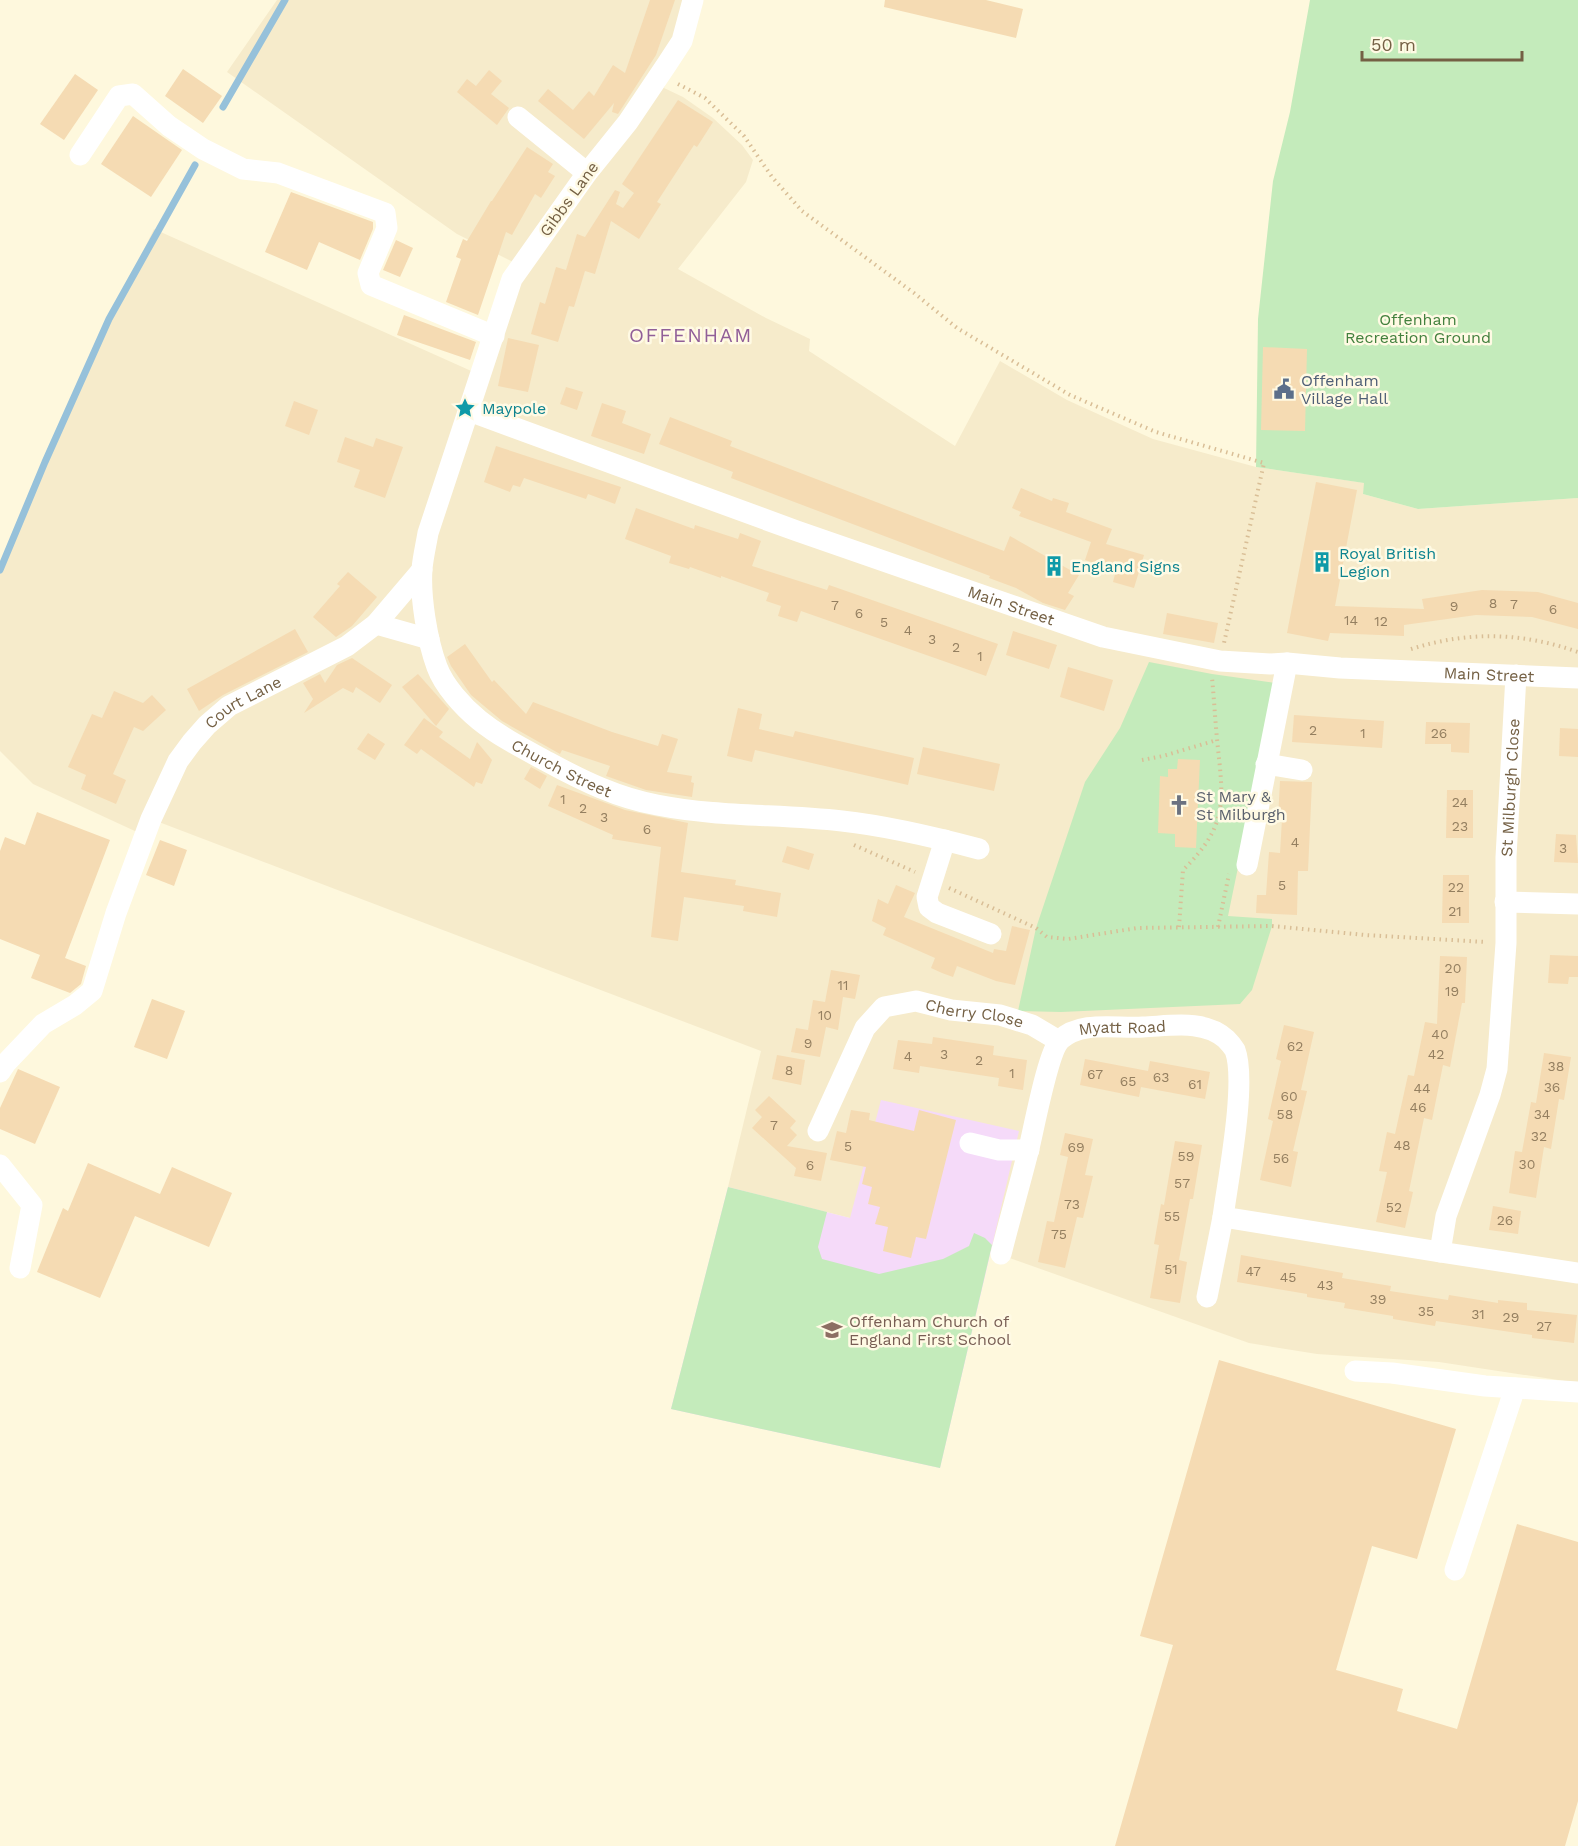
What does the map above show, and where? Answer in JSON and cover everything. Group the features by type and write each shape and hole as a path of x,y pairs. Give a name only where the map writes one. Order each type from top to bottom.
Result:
{"street":[{"name":"Gibbs Lane","path":"470,411 512,279 660,75 682,41 693,0"},
{"path":"80,155 119,96 133,94 169,126 202,149 243,169 278,173 385,213 387,228 368,273 371,285 494,336"},
{"path":"518,117 587,173"},
{"name":"Main Street","path":"470,411 796,531 1103,637 1218,660 1340,668 1578,678"},
{"name":"Church Street","path":"470,411 428,533 422,570 429,639 438,668 455,696 477,718 503,738 570,774 620,797 688,809 843,821 908,832 979,849"},
{"name":"Court Lane","path":"0,1072 43,1024 75,1005 92,991 116,913 151,819 178,761 207,725 229,706 347,646 375,624 422,570"},
{"path":"375,624 429,639"},
{"path":"1247,865 1287,663"},
{"name":"St Milburgh Close","path":"1440,1252 1446,1216 1491,1095 1497,1069 1506,943 1505,902 1516,675"},
{"path":"1266,764 1302,770"},
{"path":"945,840 927,897 929,907 937,913 991,934"},
{"path":"1505,902 1578,904"},
{"name":"Cherry Close","path":"818,1131 865,1028 884,1007 916,1000 951,1010 1000,1015 1032,1025 1059,1041"},
{"name":"Myatt Road","path":"1001,1254 1047,1073 1059,1041 1074,1030 1094,1027 1135,1028 1185,1024 1213,1031 1225,1039 1234,1049 1239,1079 1237,1112 1223,1217 1207,1297"},
{"path":"970,1143 999,1150 1029,1150"},
{"path":"0,1165 32,1205 20,1268"},
{"path":"1223,1217 1578,1273"},
{"path":"1355,1371 1392,1373 1485,1386 1578,1392"},
{"path":"1455,1570 1515,1388"}],"path":[{"path":"660,75 705,98 722,112 744,136 772,177 802,211 914,293 957,328 1080,400 1156,432 1264,463 1218,660 1212,674 1221,764 1221,811 1214,831 1201,853 1183,870 1179,927"},
{"path":"1411,649 1441,640 1516,636 1549,642 1578,652"},
{"path":"1142,760 1217,740"},
{"path":"850,843 1036,928 1047,936 1068,939 1137,928 1272,926 1365,935 1506,943"}],"shaded area":[{"path":"277,0 690,0 664,88 683,97 713,118 742,145 753,160 746,182 678,269 766,318 810,339 809,351 955,446 1000,361 1067,400 1153,439 1256,467 1365,483 1363,494 1418,509 1578,498 1578,1383 1439,1362 1317,1354 1249,1343 990,1251 992,1245 850,1218 728,1187 761,1051 151,819 137,832 33,784 0,751 0,570 46,455 97,344 154,229 478,374 519,265 457,234 227,72"},
{"name":"Offenham Church of England First School","path":"881,1100 1019,1131 940,1468 671,1409 728,1187 850,1218"}],"green space":[{"name":"Offenham Recreation Ground","path":"1310,0 1578,0 1578,498 1418,509 1363,494 1364,483 1256,467 1258,319 1273,181 1290,112"},
{"path":"1149,662 1276,683 1228,916 1272,919 1272,926 1252,990 1240,1004 1061,1012 1018,1011 1036,928 1085,782 1120,728"},
{"name":"Offenham Church of England First School","path":"728,1187 827,1212 818,1247 822,1259 879,1274 943,1259 969,1246 974,1233 985,1238 992,1245 940,1468 671,1409"}],"building":[{"path":"650,0 675,0 656,55 618,114 612,112 614,103 584,139 538,101 548,89 573,110 589,91 594,96 613,65 625,73"},
{"path":"885,0 986,0 1023,9 1016,38 884,7"},
{"path":"183,69 222,96 203,123 165,96"},
{"path":"489,70 502,81 491,94 509,108 497,125 457,92 467,79 476,86"},
{"path":"75,74 98,90 64,140 40,124"},
{"path":"678,100 713,122 697,147 694,145 657,202 661,204 639,239 611,221 595,274 585,271 574,307 569,306 558,342 531,334 540,302 545,304 556,267 566,270 577,234 585,237 615,190 620,192 616,204 623,208 634,193 622,184"},
{"path":"133,116 182,150 151,197 101,164"},
{"path":"527,147 553,164 548,172 555,176 541,198 535,194 512,235 506,232 478,315 446,302 461,259 456,257 463,239 467,241"},
{"path":"291,192 373,222 373,229 360,260 319,242 307,270 265,252"},
{"path":"396,240 413,248 400,277 383,270"},
{"path":"404,315 476,342 470,360 397,335"},
{"path":"508,338 539,345 528,392 498,386"},
{"name":"Offenham Village Hall","path":"1263,347 1307,349 1305,431 1261,430"},
{"path":"566,387 583,392 577,410 560,404"},
{"path":"294,401 318,410 309,435 285,426"},
{"path":"602,403 626,411 622,423 651,434 644,454 591,436"},
{"path":"670,417 732,441 730,446 1004,551 1010,536 1079,575 1068,593 1074,596 1065,610 1043,603 1016,588 989,578 990,576 731,478 733,472 659,444"},
{"path":"345,437 373,447 376,438 403,447 385,498 354,487 360,470 337,462"},
{"path":"496,446 621,487 615,504 588,494 586,499 524,478 520,487 513,485 510,492 484,482"},
{"path":"1316,482 1357,490 1335,606 1424,609 1422,599 1482,590 1538,592 1578,603 1578,629 1532,617 1476,615 1404,625 1404,636 1330,633 1328,641 1287,633"},
{"path":"1021,488 1052,501 1053,498 1069,503 1066,512 1112,529 1106,544 1144,555 1134,588 1113,582 1116,570 1085,560 1091,542 1019,516 1021,512 1012,508"},
{"path":"636,508 694,529 695,525 738,539 740,533 761,541 752,566 827,590 829,585 998,644 986,676 801,611 797,622 778,616 781,606 766,601 769,593 721,576 721,578 690,567 689,569 669,563 671,556 625,539"},
{"path":"348,572 377,597 352,626 336,637 313,617 340,586 337,584"},
{"path":"1167,613 1218,623 1214,643 1163,634"},
{"path":"295,629 308,652 223,695 199,711 187,689"},
{"path":"1013,631 1057,645 1049,669 1006,655"},
{"path":"465,644 492,682 494,680 526,714 533,702 612,732 658,746 662,734 678,739 667,772 692,776 691,782 694,783 692,797 646,790 606,776 610,766 562,750 560,754 502,721 471,695 451,666 447,657"},
{"path":"352,658 392,685 380,703 356,687 353,693 343,688 304,713 313,699 303,683 320,674 325,683 337,665"},
{"path":"1068,667 1113,680 1104,711 1060,697"},
{"path":"418,674 449,709 436,726 402,687"},
{"path":"114,691 143,703 152,695 166,710 143,731 134,727 113,774 126,780 116,804 81,789 86,775 68,767 92,714 102,718"},
{"path":"738,708 762,714 759,729 793,737 795,731 914,758 908,785 755,750 752,762 727,756"},
{"path":"1294,715 1384,721 1382,748 1292,742"},
{"path":"424,718 443,732 439,737 470,759 477,742 492,760 482,784 476,782 474,787 421,749 417,754 404,745"},
{"path":"1426,722 1470,723 1469,753 1451,752 1451,744 1425,744"},
{"path":"1560,728 1578,729 1578,757 1559,756"},
{"path":"368,733 385,744 375,760 357,749"},
{"path":"923,747 1000,764 994,791 917,774"},
{"name":"St Mary & St Milburgh","path":"1178,759 1200,760 1196,848 1175,847 1175,834 1158,833 1160,776 1168,777 1168,769 1177,769"},
{"path":"531,767 547,776 540,789 524,779"},
{"path":"1280,781 1312,782 1308,871 1298,871 1297,915 1256,913 1257,895 1266,895 1269,852 1280,853 1282,819 1278,819"},
{"path":"557,785 625,810 688,823 681,872 736,880 735,885 781,893 777,917 743,911 744,906 684,897 678,941 651,937 661,847 612,839 613,835 548,806"},
{"path":"1447,790 1473,790 1473,838 1446,838"},
{"path":"37,812 110,840 65,958 86,966 81,984 70,993 31,978 40,955 0,939 0,851 5,837 25,845"},
{"path":"1556,834 1576,835 1578,863 1554,862"},
{"path":"160,840 187,850 174,886 146,875"},
{"path":"787,846 814,854 809,870 782,862"},
{"path":"1443,875 1469,875 1469,923 1442,923"},
{"path":"896,885 915,893 904,917 993,953 994,949 1006,951 1012,926 1030,930 1015,985 996,981 957,966 953,977 942,973 931,968 935,958 883,935 886,928 872,921 878,899 888,904"},
{"path":"1550,955 1578,956 1578,977 1569,977 1568,984 1548,983"},
{"path":"1440,956 1467,957 1465,1003 1462,1003 1450,1067 1443,1065 1432,1120 1424,1118 1409,1191 1413,1192 1405,1228 1376,1222 1387,1172 1379,1171 1387,1132 1395,1134 1408,1075 1414,1076 1425,1022 1437,1024"},
{"path":"831,970 860,975 855,999 843,997 838,1030 826,1027 820,1057 791,1052 796,1028 808,1030 813,1000 825,1002"},
{"path":"152,999 185,1011 167,1059 134,1047"},
{"path":"1284,1025 1314,1032 1301,1090 1307,1091 1293,1151 1298,1152 1291,1187 1260,1180 1273,1121 1268,1119 1281,1061 1276,1059"},
{"path":"933,1037 994,1046 993,1055 1027,1060 1023,1090 998,1086 999,1078 920,1066 919,1073 893,1069 898,1040 932,1044"},
{"path":"1544,1053 1571,1057 1564,1100 1559,1099 1551,1149 1544,1147 1536,1198 1509,1193 1515,1151 1522,1152 1531,1102 1536,1103"},
{"path":"777,1055 805,1060 801,1085 772,1079"},
{"path":"1085,1059 1148,1071 1150,1061 1210,1072 1205,1099 1141,1087 1139,1097 1080,1085"},
{"path":"18,1069 60,1087 35,1144 0,1129 0,1108"},
{"path":"769,1096 796,1121 790,1128 797,1135 787,1146 827,1153 821,1181 794,1176 796,1168 752,1128 762,1117 755,1110"},
{"path":"851,1110 870,1113 869,1120 914,1131 919,1110 956,1120 926,1239 916,1237 911,1258 883,1251 888,1227 875,1224 880,1207 868,1204 872,1187 862,1184 866,1167 830,1160 837,1131 846,1133"},
{"path":"1065,1133 1093,1139 1085,1175 1093,1176 1083,1218 1077,1217 1065,1268 1038,1262 1047,1221 1054,1222 1068,1157 1060,1155"},
{"path":"1175,1141 1202,1145 1179,1260 1187,1262 1180,1303 1150,1298 1159,1245 1154,1244 1161,1204 1164,1205"},
{"path":"88,1163 160,1194 172,1167 232,1193 209,1247 135,1216 100,1298 37,1272 63,1208 68,1211"},
{"path":"1493,1206 1521,1211 1518,1234 1489,1230"},
{"path":"1241,1255 1343,1273 1342,1278 1391,1286 1390,1291 1448,1300 1449,1295 1498,1303 1498,1300 1527,1303 1527,1310 1577,1315 1574,1343 1436,1321 1435,1326 1393,1319 1393,1316 1344,1308 1345,1303 1237,1282"},
{"path":"1219,1360 1456,1429 1417,1559 1372,1546 1336,1670 1403,1689 1397,1711 1457,1729 1517,1524 1578,1542 1578,1801 1565,1846 1115,1846 1173,1645 1140,1636"}],"waterway":[{"path":"223,107 285,0"},
{"path":"0,570 109,319 195,165"}],"place":[{"name":"Offenham Village Hall","path":"1284,389"},
{"name":"Maypole","path":"465,408"},
{"name":"Royal British Legion","path":"1322,562"},
{"name":"England Signs","path":"1054,566"},
{"name":"St Mary & St Milburgh","path":"1179,805"},
{"name":"Offenham Church of England First School","path":"832,1330"}],"district":[{"name":"OFFENHAM","path":"691,335"}]}
